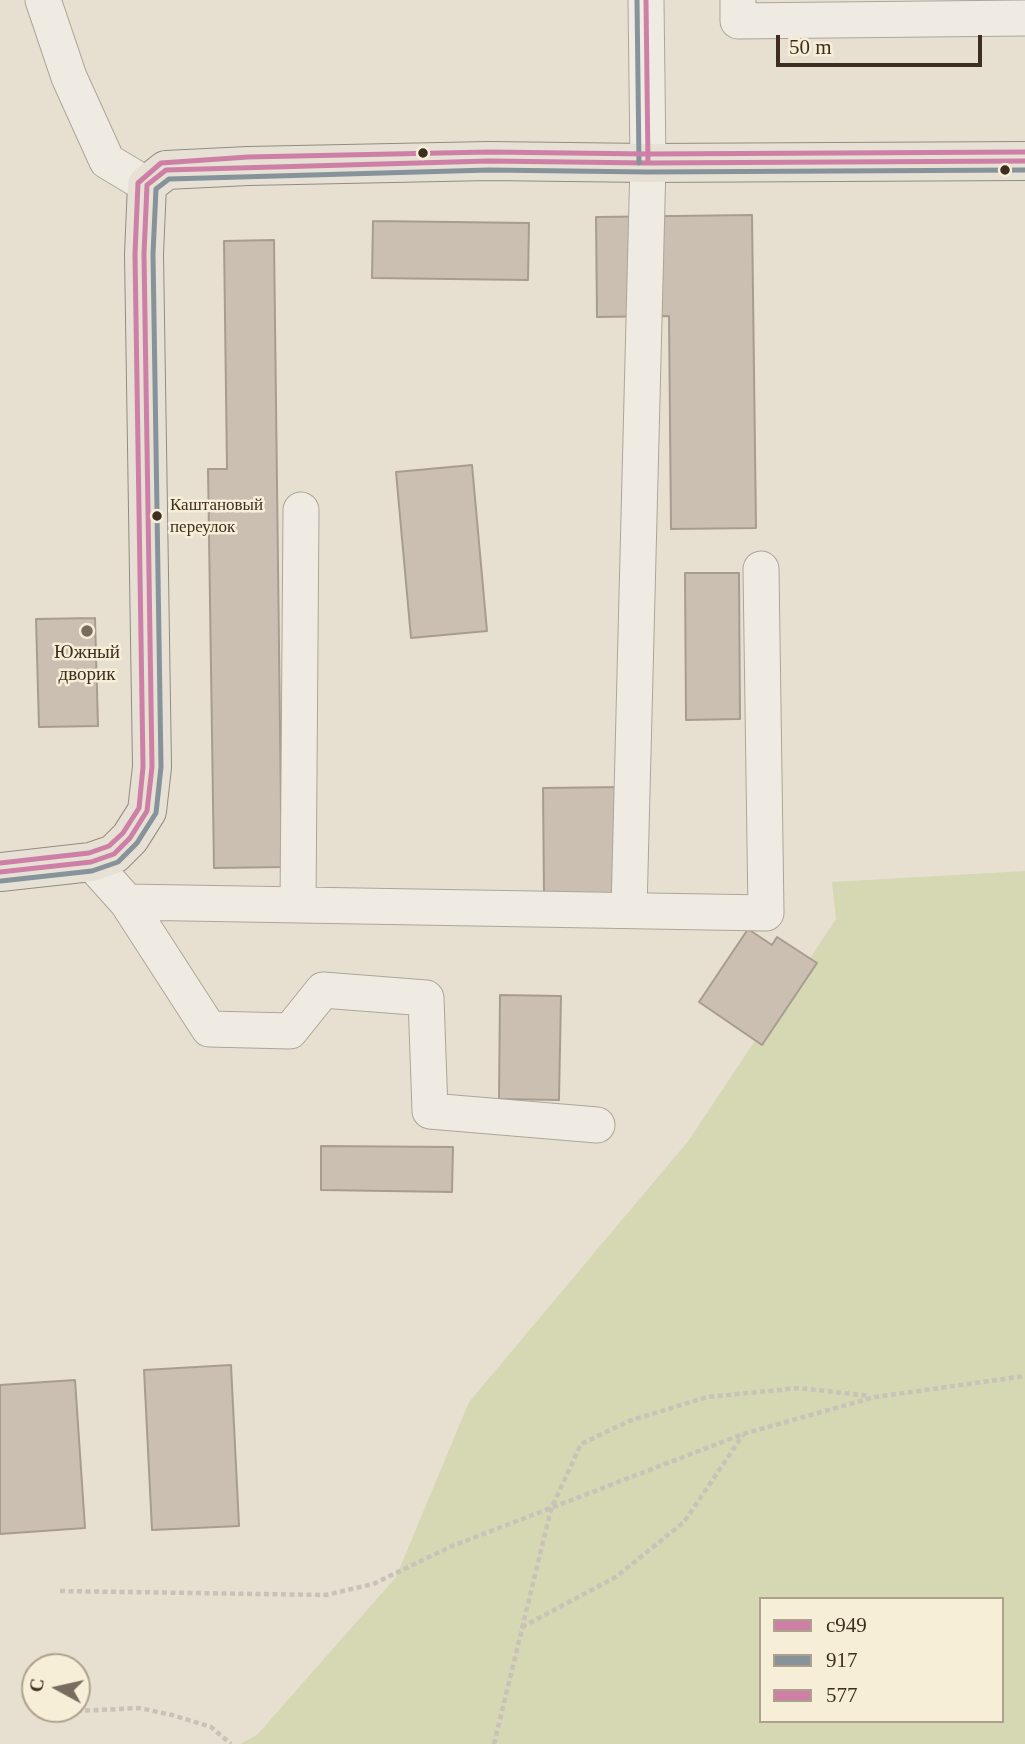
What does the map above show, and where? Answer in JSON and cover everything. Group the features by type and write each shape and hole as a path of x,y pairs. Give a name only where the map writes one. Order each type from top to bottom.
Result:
{"main road":[{"path":"0,872 92,862 114,854 130,838 148,811 152,767 144,254 147,185 166,170 194,167 489,161 1025,161"}],"street":[{"path":"43,0 69,77 107,161 147,185"},
{"path":"629,910 648,163 646,0"},
{"path":"738,0 738,21 1025,18"},
{"path":"298,905 301,510"},
{"path":"127,902 766,913 761,569"},
{"path":"92,862 127,902 209,1029 290,1031 323,990 426,998 430,1111 597,1125"}],"path":[{"path":"60,1591 326,1595 373,1584 452,1546 743,1434 875,1396 1025,1376"},
{"path":"494,1744 551,1509 581,1444 629,1421 708,1396 799,1388 875,1396"},
{"path":"522,1628 616,1577 684,1522 743,1434"},
{"path":"91,1710 139,1708 172,1715 211,1727 232,1744"}],"green space":[{"path":"1025,871 1025,1744 240,1744 257,1735 396,1577 469,1402 689,1140 836,919 832,882"}],"building":[{"path":"752,215 756,528 671,529 669,316 597,317 596,217"},
{"path":"373,221 529,223 528,280 372,278"},
{"path":"274,240 281,808 285,867 214,868 208,469 227,469 224,241"},
{"path":"472,465 487,631 411,638 396,472"},
{"path":"685,573 739,573 740,719 686,720"},
{"path":"95,618 98,726 39,727 36,619"},
{"path":"624,787 624,894 544,895 543,788"},
{"path":"748,929 772,945 777,937 817,963 762,1045 699,1002"},
{"path":"500,995 561,996 559,1100 499,1099"},
{"path":"321,1146 453,1147 452,1192 321,1190"},
{"path":"231,1365 239,1526 152,1530 144,1370"},
{"path":"75,1380 85,1528 0,1534 0,1385"}],"transit line":[{"name":"917","path":"637,0 639,163"},
{"name":"с949","path":"646,0 648,163"},
{"name":"577","path":"0,863 89,853 109,846 123,833 139,808 143,767 135,254 138,183 161,163 248,157 489,152 1025,152"},
{"name":"с949","path":"0,872 91,862 114,854 130,838 147,811 152,767 144,254 147,185 166,170 489,161 1025,161"},
{"name":"917","path":"1,881 92,871 118,862 137,843 156,813 161,767 153,254 156,189 169,179 489,170 1025,170"}],"place":[{"name":"Каштановый переулок","path":"157,516"},
{"name":"Южный дворик","path":"87,631"}]}
